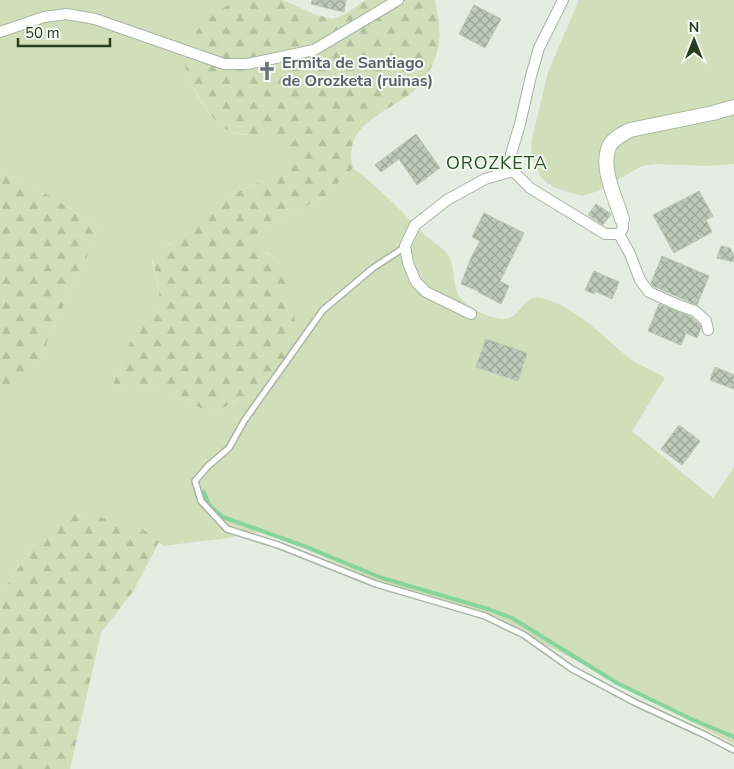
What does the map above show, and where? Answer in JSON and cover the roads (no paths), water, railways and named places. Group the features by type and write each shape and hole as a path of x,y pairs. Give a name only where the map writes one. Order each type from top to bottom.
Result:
{"street":[{"path":"0,32 44,17 67,14 95,19 224,64 247,64 314,50 398,0"},
{"path":"563,0 539,48 511,154 511,163 513,170 530,188 605,234 619,234"},
{"path":"619,234 623,228 622,219 607,168 609,146 618,136 630,130 734,107"},
{"path":"471,314 426,292 416,282 408,263 405,246 415,226 447,200 485,179 513,170"},
{"path":"619,234 630,254 640,280 649,292 678,306 695,311 706,321 708,330"}],"lane":[{"path":"405,246 373,268 323,310 244,421 229,448 195,480 201,501 227,529 278,545 376,584 485,616 524,635 572,669 634,702 734,750"}],"waterway":[{"path":"204,492 209,505 223,517 304,546 382,578 488,609 512,618 617,683 691,719 734,737"}],"place":[{"name":"Ermita de Santiago de Orozketa (ruinas)","path":"267,71"}],"district":[{"name":"OROZKETA","path":"497,163"}]}
